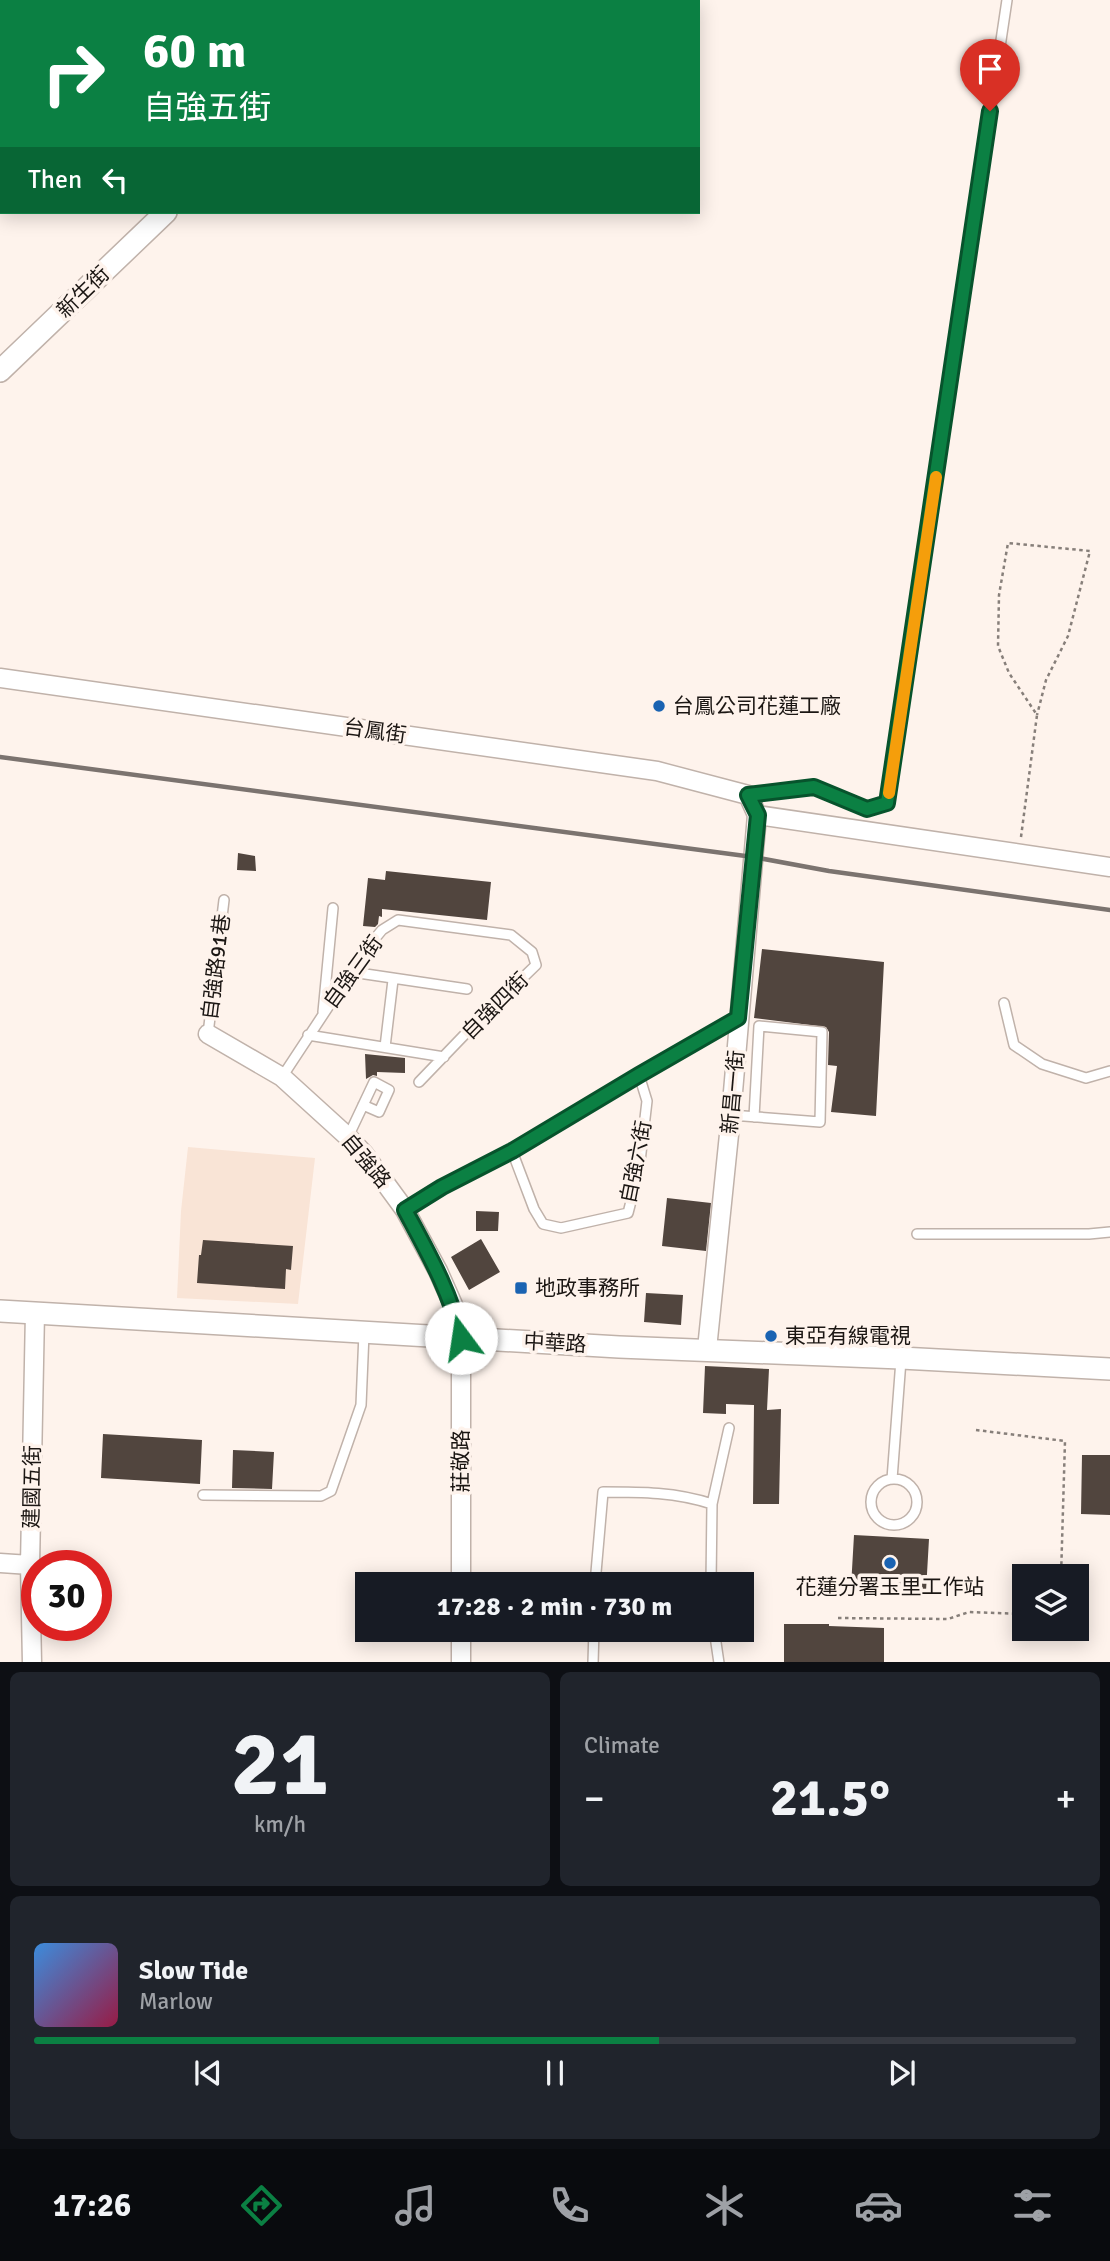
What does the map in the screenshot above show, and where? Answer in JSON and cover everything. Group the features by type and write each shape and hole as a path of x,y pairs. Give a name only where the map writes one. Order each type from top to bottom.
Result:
{"street":[{"name":"新生街","path":"0,371 164,214"},
{"name":"台鳳街","path":"0,678 657,772 748,795"},
{"path":"748,795 758,815 1110,867"},
{"name":"新昌一街","path":"707,1349 758,815"},
{"name":"自強路","path":"208,1034 282,1077 348,1136 364,1154 405,1210 449,1295 461,1338"},
{"name":"中華路","path":"0,1311 461,1338 1110,1369"},
{"name":"建國五街","path":"30,1550 34,1312"},
{"name":"莊敬路","path":"461,1338 461,1572"},
{"path":"0,1563 21,1564"},
{"name":"建國五街","path":"32,1641 32,1662"},
{"path":"461,1642 461,1662"}],"lane":[{"path":"748,795 814,787 867,809 887,803 1007,0"},
{"name":"自強路91巷","path":"208,1034 224,900"},
{"path":"323,1014 333,908"},
{"name":"自強三街","path":"282,1077 367,948 382,930 398,920 510,934 532,952"},
{"name":"自強四街","path":"419,1082 536,965 532,952"},
{"path":"352,972 467,989"},
{"path":"385,1047 393,980"},
{"path":"1004,1003 1014,1045 1042,1064 1086,1078 1110,1071"},
{"path":"405,1210 442,1187 512,1151 738,1018"},
{"path":"731,1115 754,1117 820,1122 822,1032 759,1026 754,1117"},
{"name":"自強四街","path":"309,1035 444,1057"},
{"name":"自強六街","path":"512,1151 534,1209 543,1224 561,1228 628,1213 639,1170 647,1101 639,1075"},
{"path":"348,1136 363,1105"},
{"path":"917,1234 1110,1232"},
{"path":"203,1495 321,1496 331,1492 361,1405 364,1332"},
{"path":"892,1479 901,1358"},
{"path":"710,1572 712,1504 729,1428"},
{"path":"892,1479 907,1483 915,1492 917,1500 913,1516 899,1525 883,1523 871,1506 875,1488 884,1480 892,1479"},
{"path":"596,1572 603,1492 657,1492 692,1497 712,1504"},
{"path":"593,1662 594,1642"},
{"path":"716,1642 719,1662"}],"path":[{"path":"1019,854 1037,715 1046,680 1068,636 1090,551 1008,543 999,595 998,646 1009,673 1037,715"},
{"path":"976,1430 1065,1441 1061,1564"},
{"path":"838,1618 948,1619 970,1612 1012,1614"}],"shaded area":[{"path":"188,1147 315,1158 298,1304 177,1298 181,1211"}],"building":[{"path":"238,853 255,856 256,871 237,870"},
{"path":"386,871 491,882 487,920 382,909 382,917 379,916 375,927 363,926 368,878 385,880"},
{"path":"762,949 884,962 876,1116 831,1112 837,1066 828,1065 829,1032 826,1027 754,1018"},
{"path":"365,1054 405,1058 405,1073 377,1072 377,1076 366,1079"},
{"path":"667,1198 711,1203 706,1251 662,1246"},
{"path":"476,1211 499,1212 498,1231 476,1231"},
{"path":"481,1239 500,1272 469,1290 451,1257"},
{"path":"203,1240 293,1246 291,1270 286,1269 285,1289 197,1283"},
{"path":"646,1293 683,1295 681,1325 644,1322"},
{"path":"705,1366 769,1369 767,1410 781,1409 779,1504 753,1504 754,1405 726,1404 726,1414 703,1413"},
{"path":"103,1434 202,1440 200,1484 101,1478"},
{"path":"233,1450 274,1452 272,1489 232,1488"},
{"path":"1082,1455 1110,1455 1110,1515 1081,1514"},
{"name":"花蓮分署玉里工作站","path":"854,1535 929,1539 926,1591 851,1587"},
{"path":"784,1624 884,1628 884,1662 784,1662"}],"railway":[{"path":"0,757 753,857 829,871 1110,910"}],"slow traffic":[{"path":"889,793 936,477"}],"place":[{"name":"台鳳公司花蓮工廠","path":"659,706"},
{"name":"地政事務所","path":"521,1288"},
{"name":"東亞有線電視","path":"771,1336"},
{"name":"花蓮分署玉里工作站","path":"890,1563"}],"route":[{"path":"461,1338 454,1307 405,1210 442,1187 512,1151 738,1018 758,815 748,795 814,787 867,809 887,803 990,111"}]}
